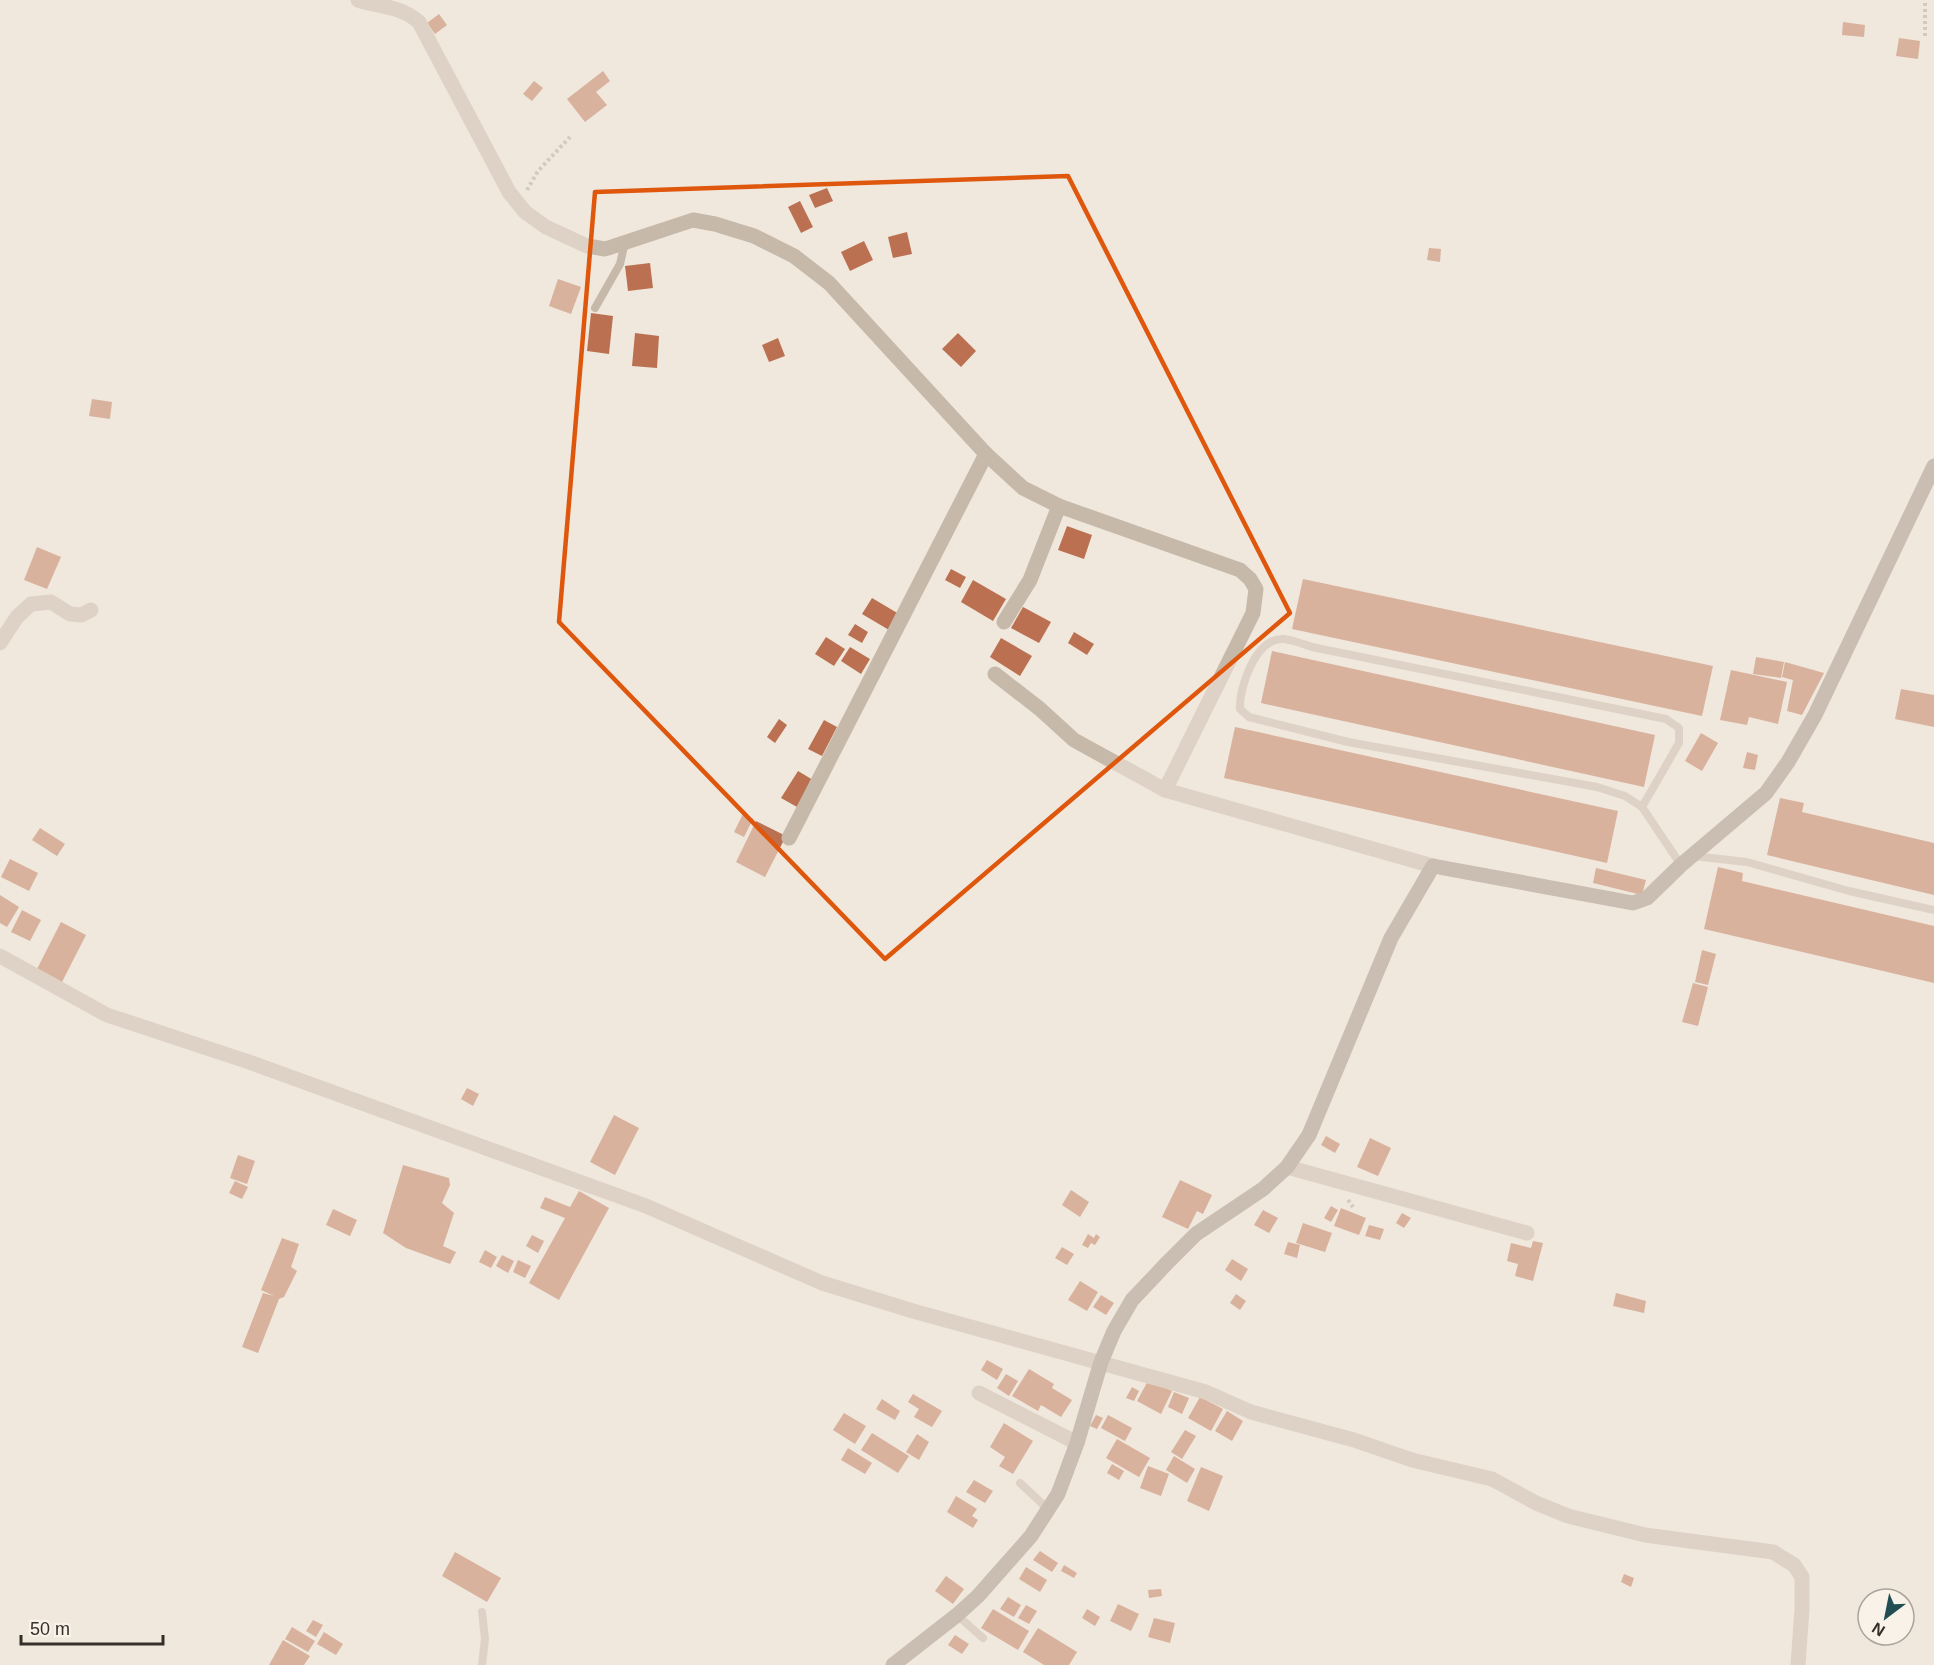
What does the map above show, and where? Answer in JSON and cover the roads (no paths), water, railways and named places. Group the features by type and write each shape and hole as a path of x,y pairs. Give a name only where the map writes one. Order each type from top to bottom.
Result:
{"street":[{"path":"358,0 392,6 410,14 419,22 508,192 525,212 546,227 587,246 605,249 693,220 754,236 794,256 829,283 986,454 1023,488 1059,506 1240,570 1250,579 1256,589 1252,613 1165,790"},
{"path":"789,838 986,454"},
{"path":"995,674 1040,709 1074,740 1165,790 1433,866 1633,903 1647,897 1766,793 1788,762 1815,715 1934,466"},
{"path":"1004,622 1030,580 1059,506"},
{"path":"0,643 17,617 31,604 51,602 70,614 81,615 91,610"},
{"path":"893,1665 978,1596 1031,1536 1058,1494 1077,1443 1101,1362 1114,1331 1132,1300 1196,1234 1263,1189 1287,1167 1309,1135 1391,938 1433,866"},
{"path":"0,956 107,1015 249,1062 646,1206 822,1283 913,1311 1206,1392 1251,1412 1354,1440 1412,1460 1492,1479 1536,1503 1568,1516 1644,1535 1773,1552 1794,1565 1802,1577 1798,1665"},
{"path":"1287,1167 1527,1233"},
{"path":"979,1393 1077,1443"}],"lane":[{"path":"595,308 620,264 624,242"},
{"path":"1642,807 1679,743 1679,728 1666,719 1312,647 1283,639 1272,642 1255,656 1240,697 1240,709 1249,717 1348,742 1597,787 1625,796 1642,807 1686,861 1747,862 1849,891 1934,910"},
{"path":"1020,1483 1048,1509"},
{"path":"482,1612 485,1639 482,1665"},
{"path":"957,1615 983,1638"}]}
